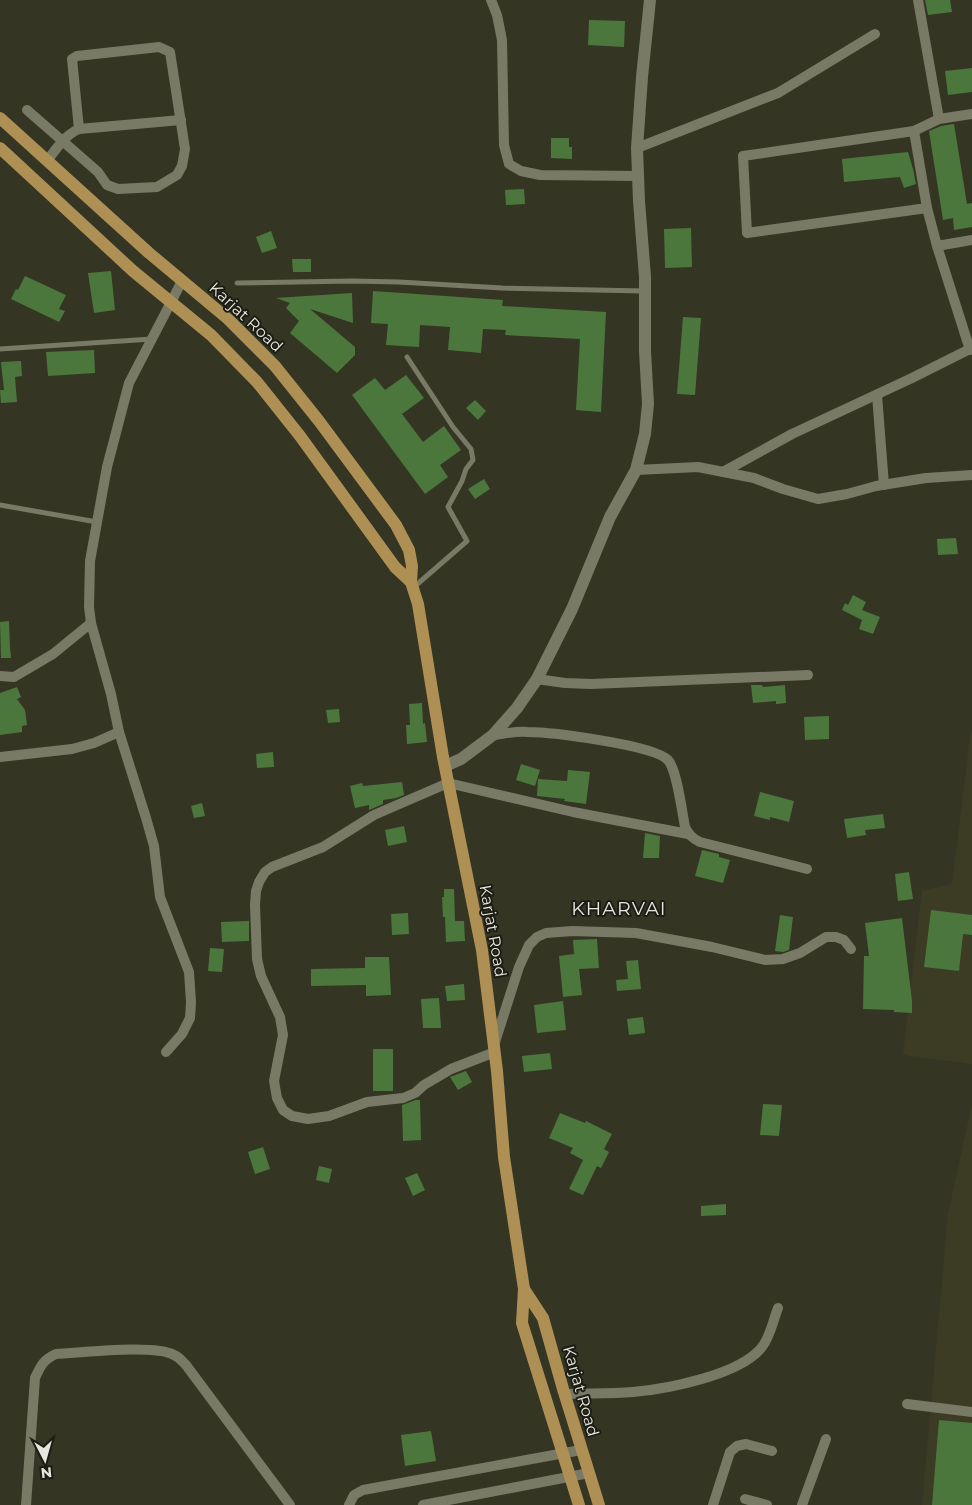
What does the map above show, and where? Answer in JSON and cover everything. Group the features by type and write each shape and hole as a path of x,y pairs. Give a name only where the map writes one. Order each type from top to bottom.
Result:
{"main road":[{"name":"Karjat Road","path":"0,118 148,252 228,319 275,366 319,421 396,525 409,550 412,566 412,585 418,604 443,757 482,950 504,1157 524,1289 522,1322 579,1505"},
{"name":"Karjat Road","path":"0,148 133,271 211,335 257,382 300,436 395,567 412,585"},
{"name":"Karjat Road","path":"524,1289 543,1318 581,1450 600,1505"}],"street":[{"path":"491,0 497,15 502,40 504,145 509,164 521,170 540,175 638,176"},
{"path":"445,766 461,759 493,735 517,708 537,679 572,609 610,517 636,470 648,404 644,351 645,291 637,148 650,0"},
{"path":"918,0 939,119"},
{"path":"637,148 778,93 875,34"},
{"path":"27,110 98,172 107,185 118,189 157,187 177,175 182,166 185,148 170,52 159,47 77,56 72,59 79,129"},
{"path":"928,208 747,233 743,156 914,131 939,119 972,114"},
{"path":"47,160 71,133 79,129 181,120"},
{"path":"723,472 792,434 971,349 937,246 914,131"},
{"path":"937,246 972,240"},
{"path":"166,1052 182,1034 190,1018 192,1002 189,972 160,897 154,846 119,732 111,694 91,623 89,607 90,561 107,467 129,383 182,281"},
{"path":"877,395 884,485"},
{"path":"636,470 698,467 754,478 818,499 926,478 972,475"},
{"path":"0,676 14,677 53,654 91,623"},
{"path":"537,679 591,684 808,675"},
{"path":"493,735 525,731 547,732 600,740 658,754 669,761 675,774 688,834"},
{"path":"0,757 72,749 94,743 119,732"},
{"path":"807,869 700,842 688,834 573,812 448,783 374,815 323,847 272,866 265,872 259,882 255,905 257,959 261,976 280,1017 283,1035 274,1081 277,1098 283,1110 292,1116 308,1119 329,1116 367,1102 403,1098 415,1093 424,1085 451,1069 494,1049 519,967 529,945 537,937 546,933 572,931 636,933 712,947 765,960 783,959 800,953 826,937 836,937 844,940 851,948"},
{"path":"564,1394 633,1392 673,1386 717,1374 746,1361 761,1348 767,1339 778,1308"},
{"path":"26,1505 35,1378 46,1358 56,1354 145,1349 174,1355 186,1365 290,1505"},
{"path":"907,1404 972,1412"},
{"path":"802,1505 826,1439"},
{"path":"712,1505 730,1452 737,1446 746,1444 772,1451"},
{"path":"349,1505 354,1495 363,1490 581,1450"},
{"path":"423,1505 589,1473"},
{"path":"745,1499 767,1505"}],"lane":[{"path":"238,283 361,281 502,288 645,291"},
{"path":"0,350 152,339"},
{"path":"407,357 453,426 471,449 474,460 466,469 462,481 448,507 467,541 412,585"},
{"path":"0,505 97,522"}],"shaded area":[{"path":"972,730 972,1064 903,1055 922,891 952,884"},
{"path":"972,1104 972,1505 922,1505 948,1214"}],"building":[{"path":"925,0 950,0 952,12 928,15"},
{"path":"589,20 625,21 624,47 588,45"},
{"path":"972,68 972,92 948,95 945,71"},
{"path":"954,124 967,204 972,203 972,227 954,230 953,218 943,220 929,131 941,126"},
{"path":"551,138 569,138 569,147 572,147 572,159 551,158"},
{"path":"908,152 916,184 904,188 900,177 844,182 842,159"},
{"path":"524,189 525,204 506,205 505,190"},
{"path":"691,228 692,267 665,268 664,229"},
{"path":"271,231 277,248 262,253 256,237"},
{"path":"292,259 311,259 311,272 293,272"},
{"path":"111,271 115,310 94,313 88,273"},
{"path":"25,276 66,295 59,309 65,311 59,322 11,299"},
{"path":"373,291 503,300 502,306 606,312 601,412 576,410 580,339 505,335 506,330 483,329 481,353 448,350 450,327 420,325 419,347 386,345 388,324 371,323"},
{"path":"352,293 353,323 310,309 355,347 355,355 337,373 290,333 299,321 286,308 290,303 276,298"},
{"path":"683,317 701,318 695,395 677,394"},
{"path":"94,350 95,373 48,376 46,352"},
{"path":"21,361 22,376 15,377 17,402 1,403 0,390 4,390 1,362"},
{"path":"406,375 424,398 402,414 423,442 444,426 461,450 440,465 448,477 425,494 352,395 375,378 385,390"},
{"path":"475,400 486,411 478,420 466,408"},
{"path":"484,479 490,489 475,499 468,489"},
{"path":"956,538 958,554 938,555 937,539"},
{"path":"853,595 866,602 862,610 880,617 873,634 859,629 862,620 842,610 845,603 848,605"},
{"path":"9,621 11,658 1,658 0,622"},
{"path":"751,685 762,685 763,687 785,685 786,703 776,704 776,701 753,703"},
{"path":"17,687 21,697 17,699 25,710 27,725 22,726 22,732 0,735 0,693"},
{"path":"422,703 423,724 425,723 427,742 407,744 406,725 410,725 409,704"},
{"path":"339,709 340,722 328,723 326,710"},
{"path":"829,716 829,739 805,740 804,717"},
{"path":"273,752 274,767 257,768 256,754"},
{"path":"521,764 540,770 535,786 516,780"},
{"path":"568,770 590,772 586,804 564,801 565,799 537,796 538,779 567,781"},
{"path":"402,782 404,795 383,800 383,804 369,810 369,805 355,808 350,786 362,783 363,786"},
{"path":"760,792 794,801 789,822 770,817 770,820 754,816"},
{"path":"202,803 205,816 194,818 191,806"},
{"path":"883,814 885,828 865,830 866,835 847,838 844,819"},
{"path":"404,826 407,842 388,846 385,830"},
{"path":"645,833 660,836 659,858 643,858"},
{"path":"702,850 719,854 719,857 730,860 723,883 695,876"},
{"path":"909,872 913,899 898,901 895,874"},
{"path":"444,889 454,889 455,921 464,921 465,941 446,942 442,897 444,897"},
{"path":"931,910 972,915 972,935 963,934 959,971 924,967"},
{"path":"408,913 409,934 392,935 391,914"},
{"path":"780,915 793,917 789,950 783,952 775,951"},
{"path":"902,918 912,1013 894,1012 894,1010 863,1009 864,956 869,956 865,923"},
{"path":"249,921 249,941 222,942 221,922"},
{"path":"597,939 599,968 579,969 582,995 563,997 559,956 574,954 573,940"},
{"path":"210,948 224,949 222,972 208,971"},
{"path":"365,957 389,957 391,995 366,996 366,985 311,986 311,969 365,968"},
{"path":"638,960 641,989 617,991 616,980 628,979 626,961"},
{"path":"464,984 465,1000 447,1001 445,986"},
{"path":"439,998 441,1028 423,1028 421,999"},
{"path":"563,1001 566,1030 537,1033 534,1005"},
{"path":"643,1017 645,1033 629,1035 627,1019"},
{"path":"373,1049 393,1049 393,1091 373,1091"},
{"path":"550,1053 552,1069 524,1072 522,1056"},
{"path":"466,1071 472,1082 458,1090 450,1077"},
{"path":"420,1100 421,1140 403,1141 402,1105"},
{"path":"763,1104 782,1105 779,1136 760,1135"},
{"path":"560,1113 585,1123 586,1121 612,1134 604,1149 609,1152 601,1168 597,1166 583,1195 569,1189 583,1160 570,1153 573,1148 549,1138"},
{"path":"263,1147 270,1169 255,1174 248,1152"},
{"path":"319,1166 332,1169 329,1183 316,1180"},
{"path":"417,1173 425,1190 413,1196 405,1178"},
{"path":"726,1204 726,1215 701,1216 701,1206"},
{"path":"939,1420 972,1423 972,1505 932,1505"},
{"path":"431,1431 436,1461 405,1466 401,1435"}],"district":[{"name":"KHARVAI","path":"619,908"}]}
